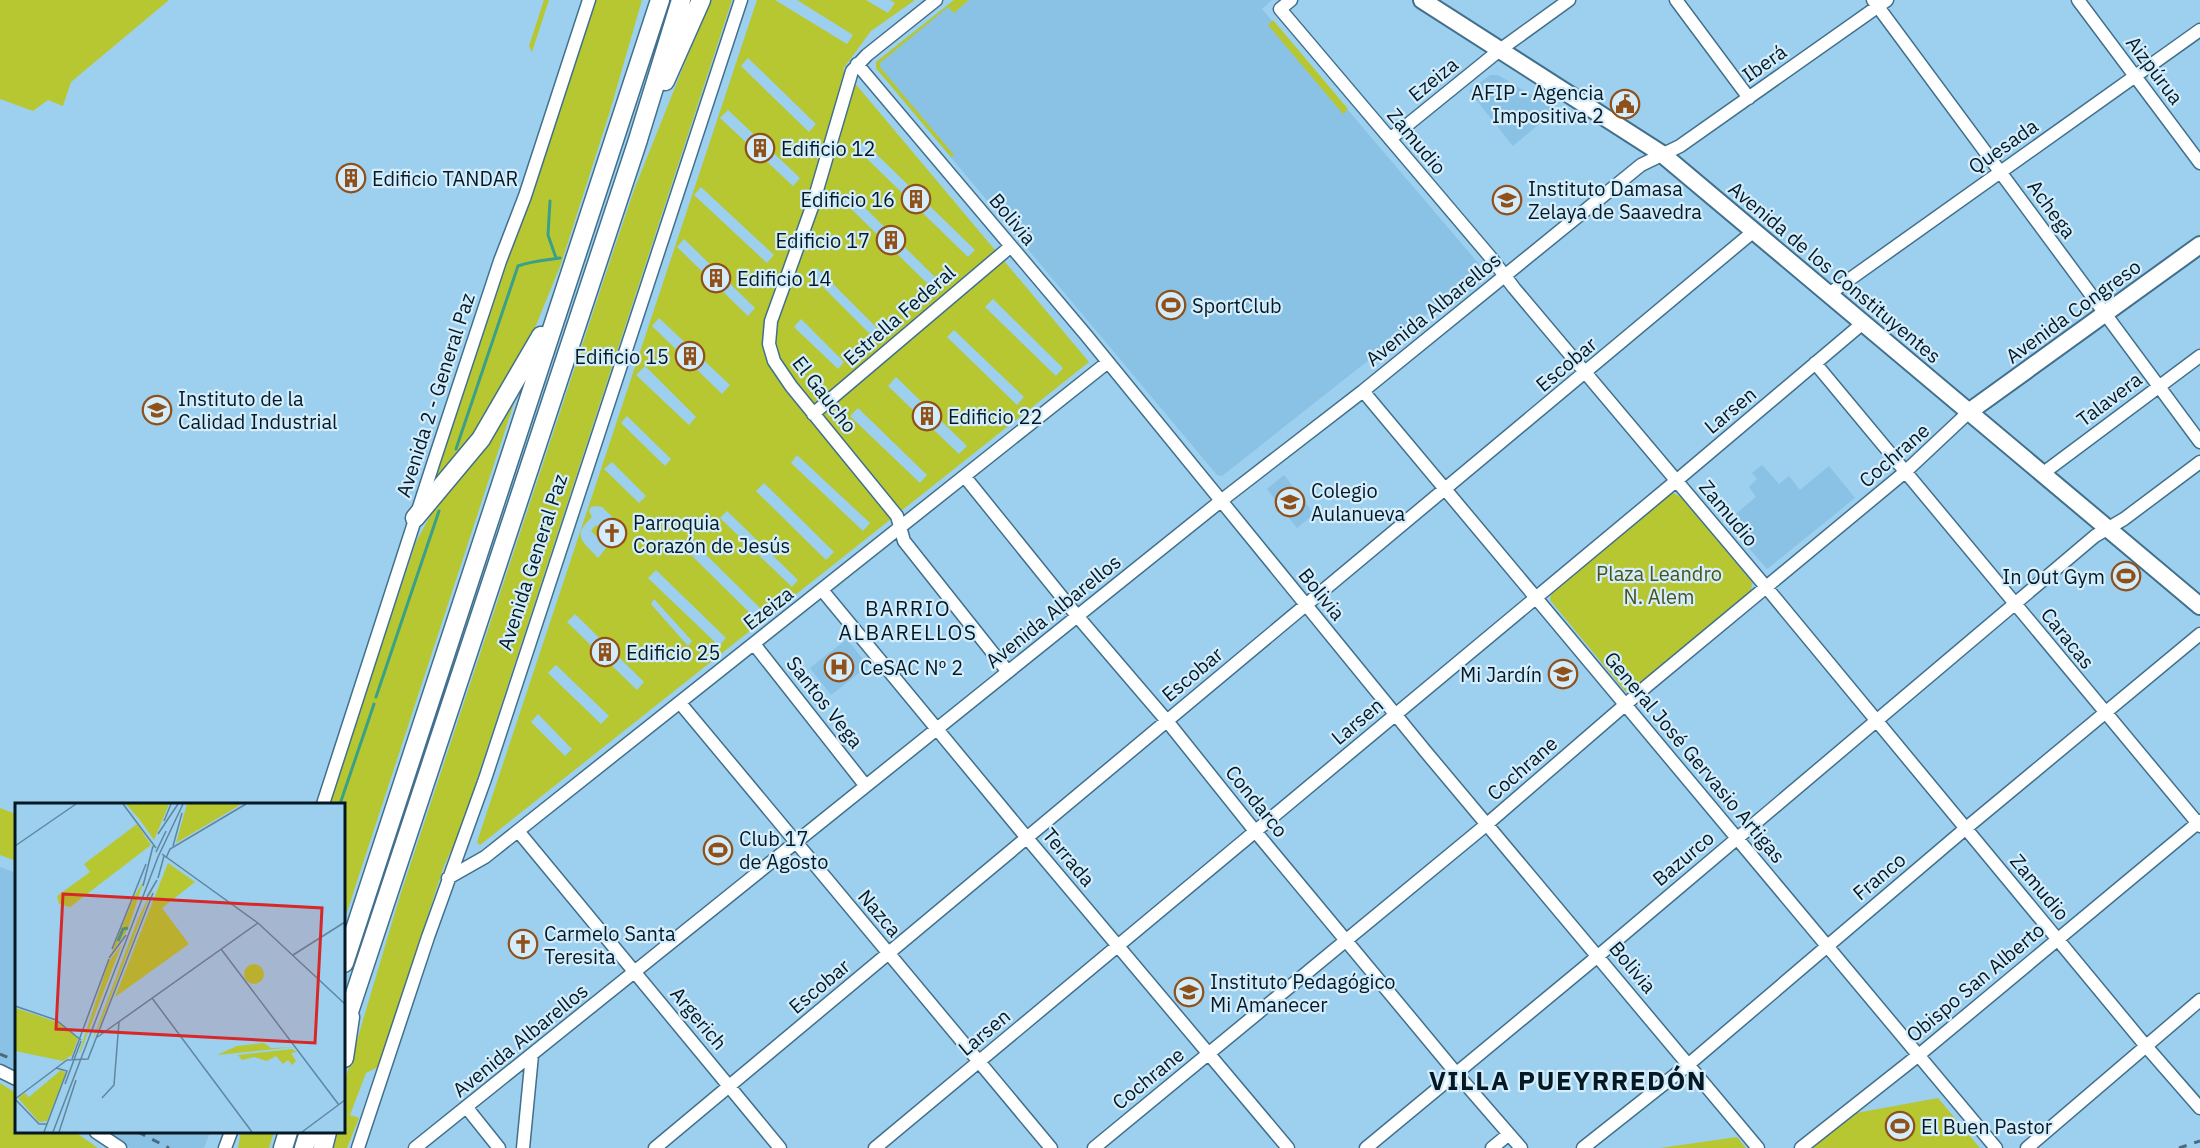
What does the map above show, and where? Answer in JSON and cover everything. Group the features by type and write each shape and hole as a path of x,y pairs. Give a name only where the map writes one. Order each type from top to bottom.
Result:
{"highway":[{"path":"647,39 655,0"},
{"path":"345,960 660,0"},
{"name":"Avenida General Paz","path":"345,1024 637,143 681,0"},
{"path":"637,143 701,0"},
{"path":"415,518 481,439 562,297"},
{"path":"345,1052 354,995"},
{"path":"282,1148 287,1133"},
{"path":"304,1148 308,1133"},
{"path":"323,1148 327,1133"}],"main road":[{"name":"Avenida de los Constituyentes","path":"1422,0 1662,154 2200,606"},
{"name":"Avenida Congreso","path":"1970,411 2200,245"}],"street":[{"name":"Avenida 2 - General Paz","path":"323,803 500,261 525,196 589,0"},
{"name":"Avenida General Paz","path":"359,1144 448,878 485,779 741,0"},
{"path":"857,64 936,0"},
{"name":"Zamudio","path":"1291,0 1280,9 1766,587 2145,1046 2200,1108"},
{"name":"Ezeiza","path":"1390,140 1501,49 1569,0"},
{"path":"1676,0 1749,98"},
{"name":"Aizpúrua","path":"2079,0 2200,163"},
{"name":"Iberá","path":"1662,154 1680,146 1749,98 1879,2"},
{"name":"Achega","path":"1879,2 2000,172 2200,442"},
{"name":"Quesada","path":"1829,294 2200,30"},
{"name":"Bolivia","path":"857,64 1108,362 1486,825 1758,1148"},
{"name":"El Gaucho","path":"857,64 850,75 812,207 769,328 769,344 774,361 813,414 897,516 904,541 1008,672"},
{"name":"Avenida Albarellos","path":"415,1148 865,785 1222,500 1363,391 1641,165 1662,154"},
{"name":"Escobar","path":"656,1148 1754,231"},
{"name":"Estrella Federal","path":"813,414 1010,248"},
{"name":"Larsen","path":"875,1148 1863,323"},
{"name":"Talavera","path":"2042,474 2200,356"},
{"name":"Ezeiza","path":"448,878 482,860 1108,362"},
{"name":"Caracas","path":"1815,363 2199,823"},
{"name":"General José Gervasio Artigas","path":"1363,391 1826,946 1920,1054 1996,1148"},
{"name":"Cochrane","path":"1094,1148 1486,825 1625,704 1905,472 1970,411"},
{"name":"Bazurco","path":"1366,1148 1598,956 2095,536 2124,519 2200,462"},
{"name":"Condarco","path":"965,477 1255,831 1521,1148"},
{"name":"Terrada","path":"822,590 1288,1148"},
{"name":"Franco","path":"1583,1148 1689,1064 1826,946 2200,633"},
{"name":"Santos Vega","path":"753,644 865,785"},
{"name":"Nazca","path":"680,703 1051,1148"},
{"name":"Obispo San Alberto","path":"1801,1148 1920,1054 2199,823"},
{"name":"Argerich","path":"518,831 780,1148"},
{"path":"2027,1148 2200,1000"},
{"name":"Zamudio","path":"2145,1046 2161,1052 2200,1098"},
{"name":"Zamudio","path":"2145,1046 2150,1060 2200,1118"},
{"path":"523,1148 532,1055"},
{"path":"0,1071 15,1078"},
{"path":"467,1108 499,1148"},
{"path":"99,1133 120,1148"},
{"path":"225,1148 230,1133"},
{"path":"234,1148 237,1133"},
{"path":"1492,1148 1509,1134"}],"shaded area":[{"path":"954,0 1272,0 1262,9 1479,264 1479,273 1222,476 1217,475 876,68 876,62"},
{"path":"1490,75 1498,75 1556,110 1513,146 1469,91"},
{"path":"1762,465 1779,484 1789,476 1800,490 1829,466 1855,498 1767,569 1726,522 1756,497 1749,487 1757,479 1752,473"},
{"name":"Colegio Aulanueva","path":"1284,475 1314,514 1297,528 1267,489"},
{"name":"CeSAC Nº 2","path":"847,639 868,666 831,695 810,668"},
{"path":"0,867 15,873 15,1071 0,1063"},
{"path":"108,1133 210,1133 204,1148 130,1148"}],"green space":[{"path":"0,0 169,0 71,82 63,106 48,100 33,111 0,99"},
{"path":"544,0 549,0 532,52 529,46"},
{"path":"593,0 642,0 610,111 561,264 530,340 476,432 433,486"},
{"path":"710,0 732,0 460,831 444,866 378,1067 366,1073 350,1115 359,1118 347,1148 328,1148 332,1133 345,1133 345,1081 399,899 634,190"},
{"path":"757,0 775,0 847,44 853,35 797,0 866,0 888,13 895,3 890,0 915,0 871,31 843,69 1089,362 480,845 477,842","holes":["748,58 816,124 809,132 741,66","728,110 800,178 793,186 720,118","864,142 975,250 968,257 857,149","701,187 774,255 767,263 694,195","851,194 938,280 931,287 843,201","684,239 755,308 748,316 677,247","817,268 882,333 876,340 811,275","993,299 1063,368 1056,376 985,307","659,318 730,385 722,394 652,326","801,319 844,362 838,369 794,327","954,330 1024,397 1017,405 947,337","645,366 696,417 689,425 636,375","896,377 967,446 959,454 888,386","858,408 927,475 920,483 850,416","627,416 671,459 665,466 621,423","797,455 870,523 863,531 791,463","612,462 646,496 639,503 604,469","764,483 834,552 826,560 756,491","591,507 602,507 625,529 613,541 596,525 591,531 607,547 598,558 581,538 582,529 592,517 589,511","727,511 798,580 792,587 720,518","691,540 760,608 753,616 683,547","656,570 726,638 719,646 648,578","654,599 692,641 688,646 651,604","575,614 644,682 637,690 567,622","556,665 609,716 601,724 548,673","538,714 572,749 565,756 531,722"]},
{"path":"954,0 969,0 954,13 948,7 880,63 880,67 954,155 951,157 876,68 876,62"},
{"path":"1273,20 1348,109 1343,114 1268,25"},
{"path":"517,394 345,918 345,803 329,803 416,542 435,507"},
{"name":"Plaza Leandro N. Alem","path":"1673,493 1681,497 1752,582 1751,592 1631,690 1625,691 1550,600 1552,590 1667,494"},
{"path":"0,808 15,814 15,861 0,855"},
{"path":"0,1083 15,1092 15,1133 76,1133 98,1148 0,1148"},
{"name":"El Buen Pastor","path":"1938,1098 1980,1148 1809,1148 1856,1113"},
{"path":"241,1133 274,1133 269,1148 238,1148"},
{"path":"1737,1137 1746,1148 1660,1148"}],"waterway":[{"path":"550,201 548,235 556,258"},
{"path":"456,449 518,266 560,258"},
{"path":"376,697 439,511"},
{"path":"340,803 374,704"}],"railway":[{"path":"0,1054 15,1061"},
{"path":"140,1133 169,1148"},
{"path":"2179,1148 2200,1141"}],"place":[{"name":"AFIP - Agencia Impositiva 2","path":"1625,104"},
{"name":"Edificio 12","path":"760,148"},
{"name":"Edificio TANDAR","path":"351,178"},
{"name":"Edificio 16","path":"916,199"},
{"name":"Instituto Damasa Zelaya de Saavedra","path":"1507,200"},
{"name":"Edificio 17","path":"891,240"},
{"name":"Edificio 14","path":"716,278"},
{"name":"SportClub","path":"1171,305"},
{"name":"Edificio 15","path":"690,356"},
{"name":"Instituto de la Calidad Industrial","path":"157,410"},
{"name":"Edificio 22","path":"927,416"},
{"name":"Colegio Aulanueva","path":"1290,502"},
{"name":"Parroquia Corazón de Jesús","path":"612,533"},
{"name":"In Out Gym","path":"2126,576"},
{"name":"Edificio 25","path":"605,652"},
{"name":"CeSAC Nº 2","path":"839,667"},
{"name":"Mi Jardín","path":"1563,674"},
{"name":"Club 17 de Agosto","path":"718,850"},
{"name":"Carmelo Santa Teresita","path":"523,944"},
{"name":"Instituto Pedagógico Mi Amanecer","path":"1189,992"},
{"name":"El Buen Pastor","path":"1900,1126"}],"district":[{"name":"BARRIO ALBARELLOS","path":"908,620"},
{"name":"VILLA PUEYRREDÓN","path":"1568,1080"}]}
